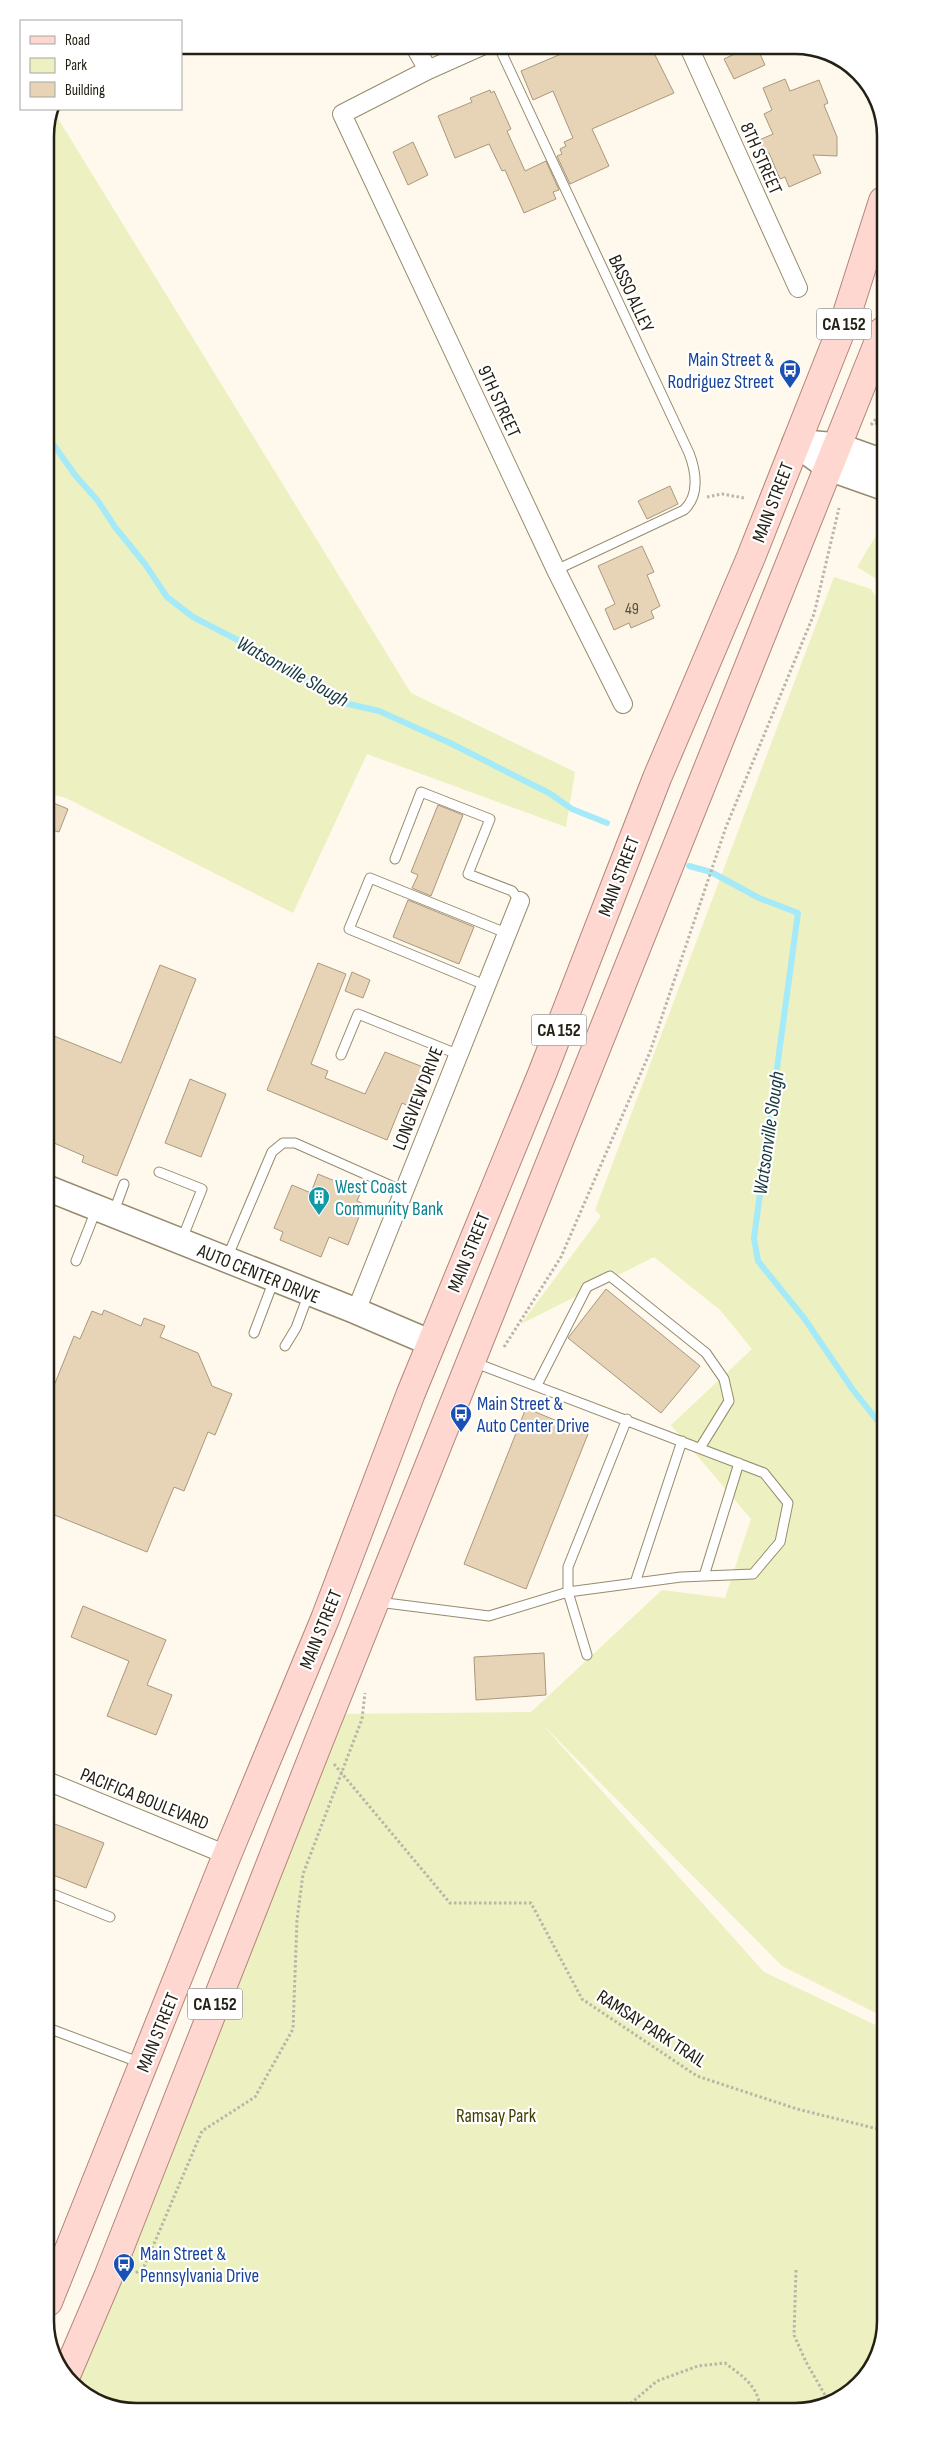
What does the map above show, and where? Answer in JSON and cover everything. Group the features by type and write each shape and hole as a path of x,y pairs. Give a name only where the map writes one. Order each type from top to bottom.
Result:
{"main road":[{"name":"MAIN STREET","path":"54,2287 227,1855 325,1619 431,1343 542,1074 656,778 751,557 845,320 877,220"},
{"name":"MAIN STREET","path":"69,2368 112,2268 316,1746 376,1602 877,346"},
{"name":"AUTO CENTER DRIVE","path":"431,1343 471,1361"}],"street":[{"path":"419,54 428,70 464,54"},
{"name":"8TH STREET","path":"692,54 798,288"},
{"name":"9TH STREET","path":"428,70 342,114 556,570 623,704"},
{"path":"795,443 833,457 877,483"},
{"path":"833,457 877,461"},
{"name":"LONGVIEW DRIVE","path":"356,1311 457,1054 520,901"},
{"name":"AUTO CENTER DRIVE","path":"54,1191 356,1311 431,1343"},
{"name":"PACIFICA BOULEVARD","path":"54,1784 227,1855"}],"lane":[{"name":"BASSO ALLEY","path":"502,54 689,453 695,473 692,500"},
{"path":"556,570 684,510 692,500"},
{"path":"395,859 421,792 490,818 468,874 512,891 520,901"},
{"path":"485,985 350,929 370,878 506,933"},
{"path":"341,1055 358,1014 457,1054"},
{"path":"226,1260 272,1152 283,1143 295,1143 403,1191"},
{"path":"159,1172 202,1189 181,1242"},
{"path":"76,1261 104,1211 124,1184"},
{"path":"537,1385 587,1286 610,1276 706,1353 724,1379 729,1401 700,1448"},
{"path":"254,1333 274,1279"},
{"path":"285,1346 296,1328 309,1293"},
{"path":"376,1602 490,1616 568,1592 704,1576 753,1574 780,1542 788,1504 764,1472 471,1361"},
{"path":"587,1654 568,1592 568,1568 627,1419"},
{"path":"635,1583 682,1441"},
{"path":"704,1576 739,1463"},
{"path":"54,1894 110,1917"},
{"path":"54,2030 144,2064"}],"path":[{"path":"692,500 722,494 744,498"},
{"path":"500,1354 561,1257 650,1052 726,827 814,614 840,506"},
{"path":"133,2276 145,2265 202,2131 255,2096 293,2029 297,1920 303,1874 362,1719 366,1688"},
{"name":"RAMSAY PARK TRAIL","path":"316,1746 342,1773 450,1903 531,1903 582,1999 697,2076 797,2109 877,2129"},
{"path":"796,2270 794,2335 806,2362 827,2396"},
{"path":"631,2403 657,2381 698,2366 725,2363 750,2381 760,2403"}],"green space":[{"path":"57,116 411,693 575,772 566,827 367,754 293,913 66,798 54,795 54,131"},
{"path":"877,534 877,579 857,567"},
{"name":"Ramsay Park","path":"834,577 871,589 877,599 877,2014 782,1966 541,1723 764,1972 877,2026 877,2321 873,2347 866,2362 853,2379 831,2395 806,2403 131,2403 120,2402 100,2395 75,2376 338,1714 531,1712 662,1590 725,1598 751,1519 671,1425 752,1349 720,1310 654,1257 521,1324 601,1216 595,1210"}],"building":[{"path":"561,54 654,54 674,93 592,129 609,166 570,184 557,156 562,154 560,149 566,146 564,142 573,138 553,91 533,100 521,71"},
{"path":"734,54 760,54 765,65 734,79 724,59"},
{"path":"785,79 790,91 819,80 828,103 824,105 837,137 837,156 813,155 821,173 789,187 785,177 780,179 769,153 763,155 757,141 773,134 764,114 772,110 763,88"},
{"path":"490,90 491,93 494,91 511,129 507,131 525,171 546,161 559,190 553,192 556,199 524,213 505,170 502,171 489,144 455,158 438,116 472,102 470,98"},
{"path":"413,142 428,175 408,185 393,152"},
{"path":"670,486 678,504 647,519 638,501"},
{"path":"642,546 654,572 647,575 660,606 651,611 654,618 631,628 629,623 614,630 605,609 615,604 598,566"},
{"path":"54,803 68,809 59,832 54,830"},
{"path":"438,805 463,815 431,896 412,888 418,875 411,872"},
{"path":"408,900 474,927 459,964 393,937"},
{"path":"318,963 346,974 311,1064 328,1071 325,1078 365,1094 385,1052 428,1069 413,1108 402,1103 387,1140 267,1090"},
{"path":"160,965 196,979 117,1176 82,1162 84,1156 54,1143 54,1036 121,1063"},
{"path":"352,972 370,980 363,998 345,991"},
{"path":"190,1079 226,1094 201,1157 165,1143"},
{"name":"West Coast Community Bank","path":"318,1174 361,1192 357,1201 364,1204 348,1245 329,1237 321,1257 280,1240 283,1232 274,1228 292,1185 311,1193"},
{"path":"606,1289 700,1366 661,1413 568,1338"},
{"path":"104,1310 141,1326 144,1318 165,1326 160,1337 198,1353 212,1386 232,1394 215,1435 208,1432 184,1491 174,1487 147,1552 54,1515 54,1386 74,1336 80,1339 92,1311 102,1315"},
{"path":"526,1408 588,1434 526,1589 464,1564"},
{"path":"83,1606 166,1640 147,1685 172,1695 156,1735 107,1716 129,1661 71,1637"},
{"path":"544,1653 546,1695 476,1700 474,1657"},
{"path":"54,1824 104,1843 86,1888 54,1875"}],"waterway":[{"name":"Watsonville Slough","path":"54,445 145,564 167,597 193,617 271,657 340,702 379,711 450,743 549,793 572,809 607,823"},
{"name":"Watsonville Slough","path":"689,866 711,872 759,898 798,913 754,1238 758,1261 804,1318 853,1390 877,1420"}],"place":[{"name":"Main Street & Rodriguez Street","path":"790,389"},
{"name":"West Coast Community Bank","path":"319,1216"},
{"name":"Main Street & Auto Center Drive","path":"461,1433"},
{"name":"Main Street & Pennsylvania Drive","path":"124,2283"}]}
